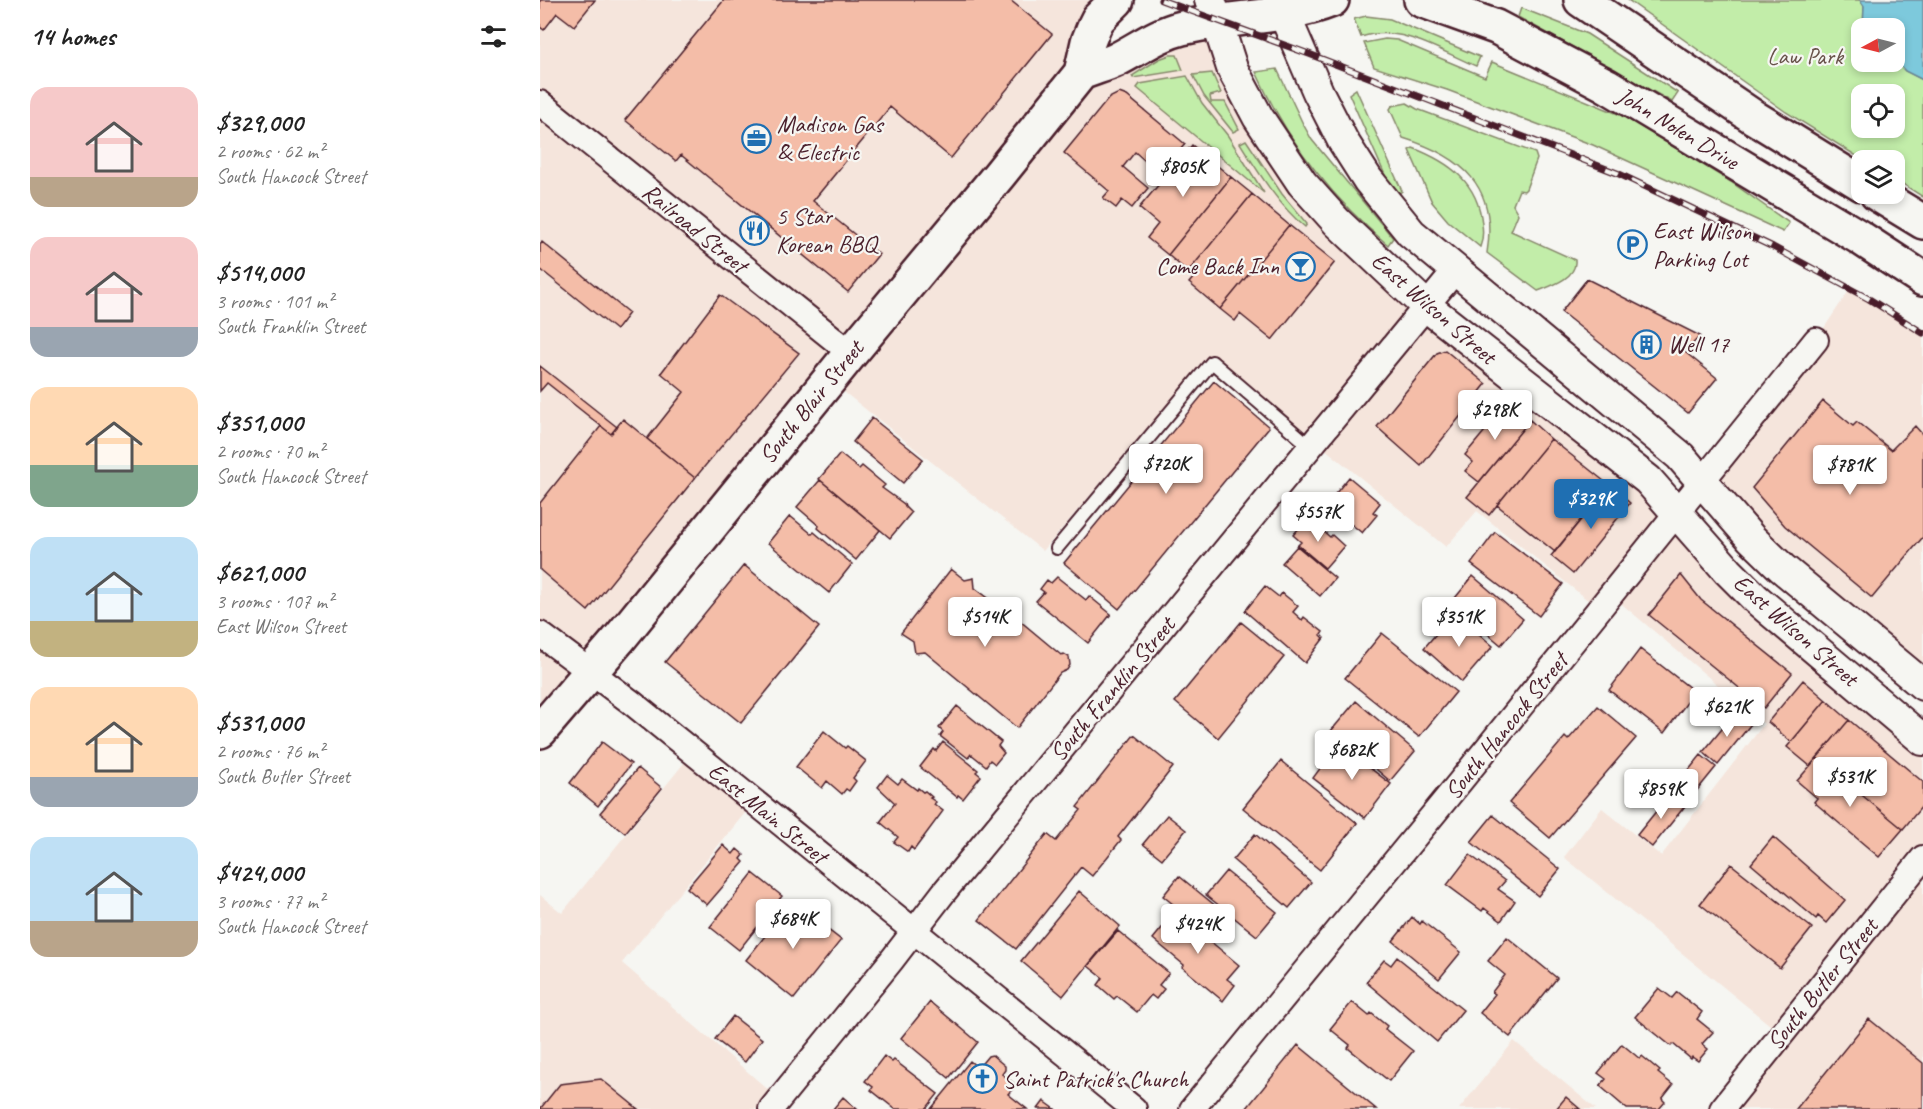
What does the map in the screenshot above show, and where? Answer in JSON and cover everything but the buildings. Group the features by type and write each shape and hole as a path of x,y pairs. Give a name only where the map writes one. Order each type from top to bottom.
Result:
{"main road":[{"name":"South Blair Street","path":"540,731 1081,73 1094,27 1117,0"},
{"path":"1214,11 1281,6 1311,7 1332,0"},
{"name":"John Nolen Drive","path":"1421,0 1496,27 1598,81 1849,230 1923,279"},
{"name":"John Nolen Drive","path":"1581,0 1755,118 1851,177"},
{"name":"South Blair Street","path":"1081,73 1117,59 1152,39 1214,11"},
{"path":"1893,204 1923,222"}],"street":[{"name":"East Wilson Street","path":"1281,6 1318,92 1358,165 1396,216 1419,240 1455,271 1680,456 1751,538 1782,568 1923,685"},
{"name":"East Wilson Street","path":"1214,11 1232,68 1244,93 1275,146 1302,183 1337,222 1426,306 1648,480 1728,571 1756,599 1923,740"},
{"name":"Railroad Street","path":"540,103 851,353"},
{"name":"South Franklin Street","path":"771,1109 1455,271"},
{"name":"South Hancock Street","path":"1192,1109 1816,340"},
{"name":"East Main Street","path":"540,634 631,702 1134,1109"},
{"name":"South Butler Street","path":"1722,1109 1923,858"}],"lane":[{"path":"1057,548 1212,362 1311,447"}],"shaded area":[{"path":"540,0 1117,0 1081,72 1218,21 1302,183 1923,740 1923,1109 1722,1109 1781,1034 1564,857 1602,808 1661,856 1764,724 1611,595 1600,610 1477,511 1446,547 1209,355 1043,551 829,380 540,731"},
{"path":"1850,289 1923,333 1923,685 1703,480 1816,340"},
{"path":"693,752 754,802 622,963 779,1099 771,1109 540,1109 540,895 562,913"},
{"path":"1514,1041 1596,1109 1459,1109"}],"green space":[{"name":"Law Park","path":"1628,0 1860,0 1864,6 1864,18 1851,18 1851,72 1905,71 1923,80 1923,197 1905,185 1905,150 1851,150 1851,153 1786,112"},
{"path":"1521,8 1587,34 1678,93 1672,102 1518,17"},
{"path":"1366,16 1390,19 1480,57 1476,66 1420,41 1405,37 1376,34 1361,37 1354,19"},
{"path":"1385,39 1397,40 1485,77 1492,62 1623,116 1731,182 1789,223 1783,232 1593,145 1447,90 1374,67 1364,43"},
{"path":"1177,55 1183,70 1133,78 1132,76 1159,59"},
{"path":"1277,69 1312,140 1393,238 1388,245 1347,207 1296,144 1256,72"},
{"path":"1212,73 1221,93 1210,96 1211,102 1225,102 1239,129 1233,132 1204,96 1193,75"},
{"path":"1187,76 1202,103 1228,136 1264,193 1137,88 1140,84"},
{"path":"1356,89 1402,191 1397,195 1389,184 1349,94"},
{"path":"1407,103 1417,109 1535,153 1537,159 1526,189 1519,190 1513,205 1518,214 1511,231 1575,260 1575,266 1568,276 1538,291 1487,253 1489,230 1487,209 1481,192 1471,177 1443,154 1403,138 1390,109 1392,106"},
{"path":"1246,140 1282,194 1307,224 1305,227 1286,209 1262,177 1240,143"},
{"path":"1413,148 1450,167 1468,185 1475,196 1482,224 1480,247 1448,221 1432,202 1409,150"}],"water":[{"path":"1860,0 1923,0 1923,80 1905,71 1905,18 1863,18 1864,6"}],"railway":[{"path":"1161,0 1309,54 1617,173 1773,247 1869,299 1923,333"}],"place":[{"name":"Madison Gas & Electric","path":"756,138"},
{"name":"5 Star Korean BBQ","path":"755,230"},
{"name":"East Wilson Parking Lot","path":"1632,245"},
{"name":"Come Back Inn","path":"1300,266"},
{"name":"Well 17","path":"1647,344"},
{"name":"Saint Patrick's Church","path":"982,1079"}]}
